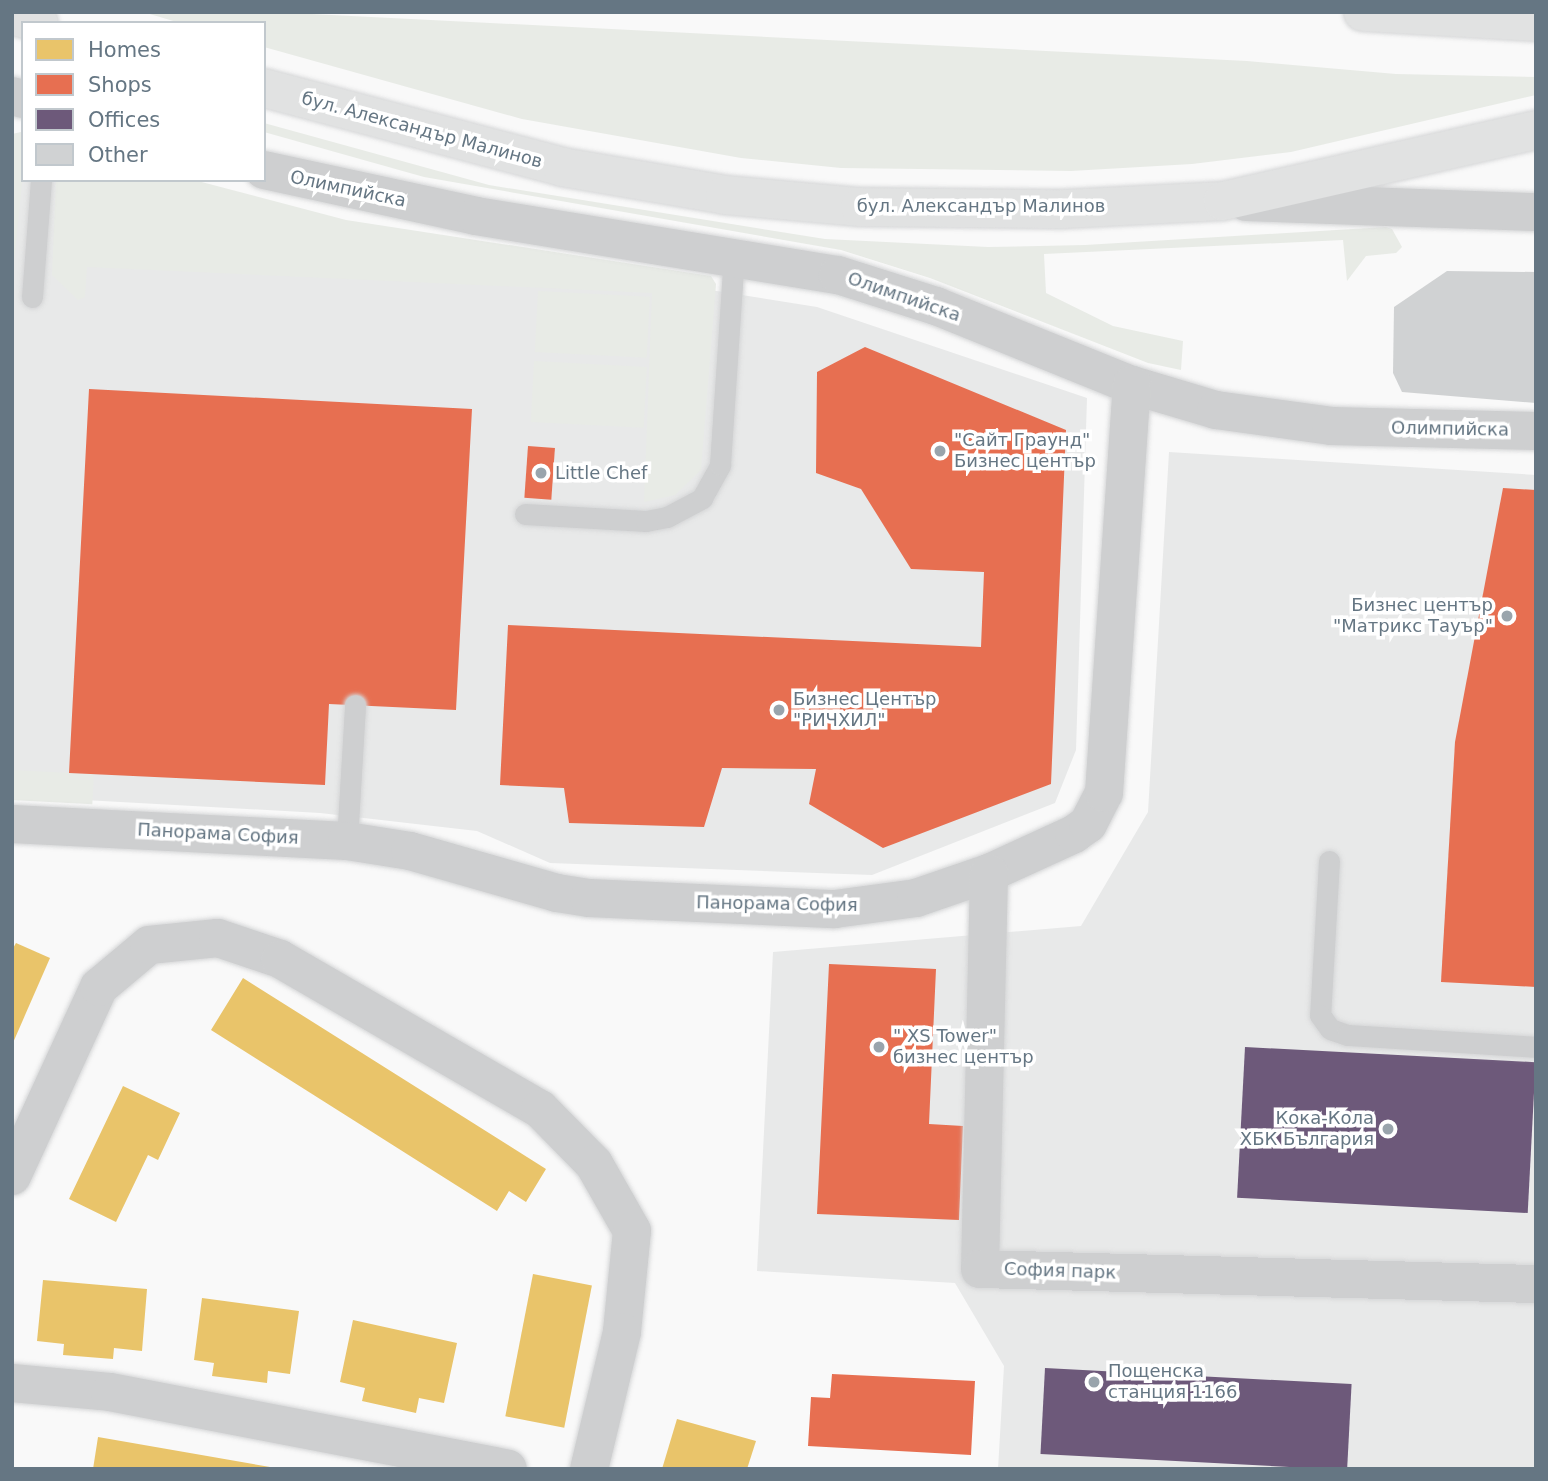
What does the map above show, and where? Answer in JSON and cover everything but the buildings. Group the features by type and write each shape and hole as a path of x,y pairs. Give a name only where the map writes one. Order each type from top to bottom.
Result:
{"main road":[{"path":"1363,12 1536,22"},
{"path":"12,15 32,21"},
{"name":"бул. Александър Малинов","path":"266,89 475,147 725,195 860,207 968,210 1223,201 1534,131"}],"street":[{"name":"Олимпийска","path":"266,170 476,216 734,254 888,289 1132,385 1216,410 1331,426 1536,431"},
{"path":"1223,201 1536,212"},
{"name":"Панорама София","path":"12,824 347,841 411,851 557,893 589,898 835,909 916,898 989,873 1081,830 1098,810 1104,793 1132,385"},
{"name":"София парк","path":"989,873 980,1269 1536,1284"},
{"path":"12,1176 99,987 149,945 218,939 281,959 540,1109 594,1164 632,1231 622,1332 589,1469"},
{"path":"12,1383 110,1392 508,1469"}],"lane":[{"path":"32,297 41,182"},
{"path":"525,514 646,521 667,517 702,498 714,481 721,456 734,254"},
{"path":"347,841 355,705"},
{"path":"1329,861 1320,1015 1330,1028 1347,1035 1536,1047"}],"shaded area":[{"path":"143,12 272,12 1247,61 1396,74 1536,77 1536,95 1291,152 1192,164 1071,171 841,168 741,158 522,119 266,48 266,21 173,21"},
{"path":"266,124 489,185 825,239 988,247 1085,245 1386,227 1392,229 1402,247 1396,253 1366,256 1347,281 1343,240 1044,254 1046,293 1113,326 1183,341 1181,370 1148,363 930,278 841,250 424,177 266,133"},
{"path":"21,132 22,182 12,281 12,134"},
{"path":"12,159 21,161 21,182 117,182 331,230 817,307 1087,398 1076,750 1055,803 872,875 550,863 477,831 320,813 12,796"},
{"path":"56,182 202,182 346,220 711,276 716,284 701,470 675,495 644,502 652,293 87,267 85,297 78,300 52,275"},
{"path":"538,291 650,297 647,358 535,352"},
{"path":"534,361 647,367 644,428 531,422"},
{"path":"1169,452 1536,475 1536,1469 998,1469 1004,1366 955,1283 757,1271 773,952 1081,926 1148,812"},
{"path":"12,770 94,774 92,804 12,800"}],"place":[{"name":"\"Сайт Граунд\" Бизнес център","path":"940,451"},
{"name":"Little Chef","path":"541,473"},
{"name":"Бизнес център \"Матрикс Тауър\"","path":"1507,616"},
{"name":"Бизнес Център \"РИЧХИЛ\"","path":"779,710"},
{"name":"\" XS Tower\" бизнес център","path":"879,1047"},
{"name":"Кока-Кола ХБК България","path":"1388,1129"},
{"name":"Пощенска станция 1166","path":"1094,1382"}]}
